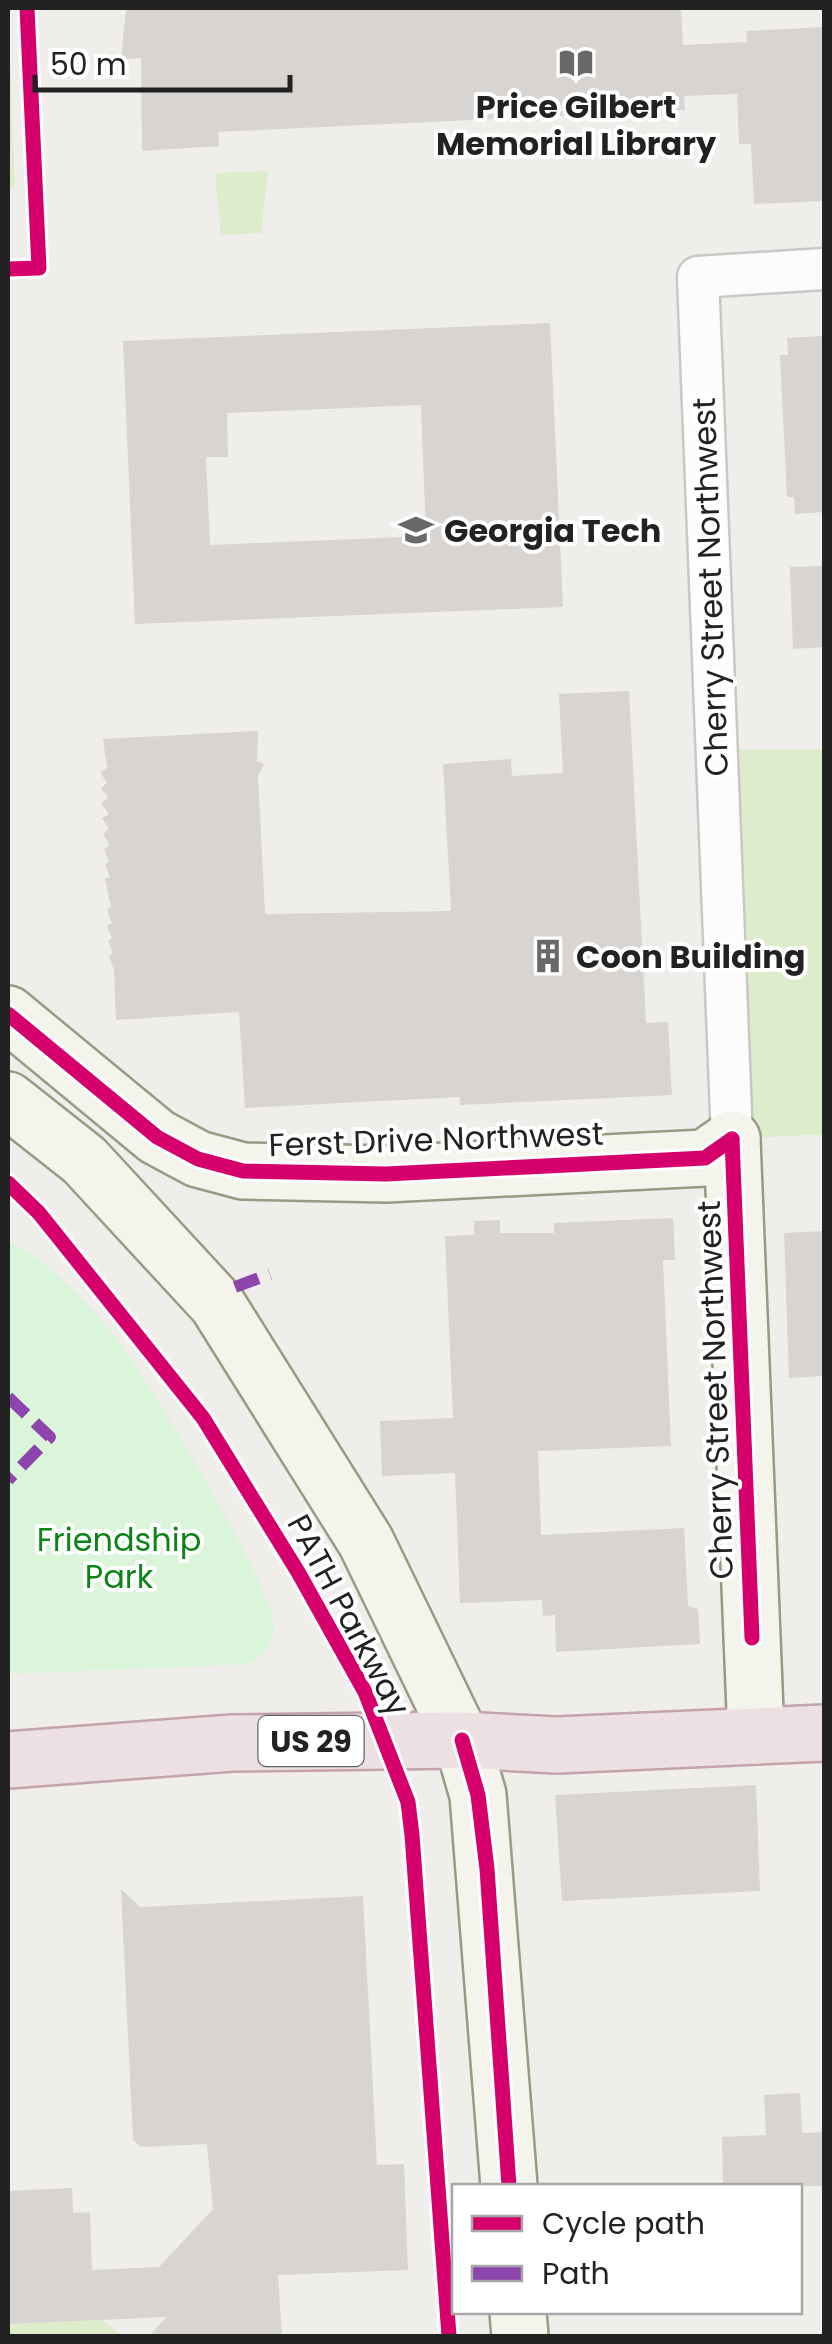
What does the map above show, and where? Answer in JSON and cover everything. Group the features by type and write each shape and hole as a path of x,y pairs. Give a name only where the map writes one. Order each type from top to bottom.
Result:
{"highway":[{"name":"US 29","path":"8,1760 232,1743 462,1740 558,1746 824,1733"}],"street":[{"name":"Cherry Street Northwest","path":"756,1736 698,277 824,269"},
{"name":"Ferst Drive Northwest","path":"8,1014 156,1137 198,1159 243,1171 386,1174 705,1158 732,1139"},
{"path":"8,1100 84,1160 217,1304 366,1542 462,1740 478,1795 486,1869 509,2184"}],"green space":[{"path":"8,8 15,187 8,187"},
{"path":"268,171 261,233 221,235 215,173"},
{"path":"824,749 824,1134 732,1139 717,750"},
{"name":"Friendship Park","path":"8,1241 50,1269 111,1332 205,1479 269,1605 274,1627 272,1639 250,1664 8,1674"},
{"path":"96,2315 122,2336 8,2336 8,2324 96,2320"}],"building":[{"path":"681,8 683,45 747,42 746,31 824,27 824,201 754,204 751,144 739,144 737,94 684,96 685,110 218,132 219,146 142,151 141,58 121,59 126,10"},
{"path":"550,323 563,607 135,624 123,341","holes":["421,405 426,536 210,545 206,457 228,457 227,413"]},
{"path":"824,336 824,512 795,514 794,497 787,497 780,355 788,355 787,338"},
{"path":"824,566 824,647 793,649 790,567"},
{"path":"629,691 646,1023 668,1022 672,1095 460,1105 460,1097 245,1108 239,1012 116,1020 114,970 109,956 113,953 108,941 112,938 107,926 112,923 107,910 111,907 105,879 110,877 104,849 110,845 103,834 109,829 102,818 109,814 101,803 108,798 101,788 107,783 100,772 107,768 103,739 258,731 257,761 264,764 258,776 265,914 451,911 443,764 511,759 512,776 563,773 559,694"},
{"path":"673,1218 675,1260 663,1260 671,1446 538,1451 541,1535 684,1528 688,1606 698,1609 700,1644 556,1652 555,1615 543,1616 542,1600 460,1603 455,1473 382,1476 380,1421 453,1418 445,1236 474,1235 474,1221 500,1220 500,1233 554,1233 554,1223"},
{"path":"824,1231 824,1376 789,1378 784,1233"},
{"path":"756,1785 760,1891 562,1901 555,1795"},
{"path":"121,1889 140,1907 363,1896 377,2165 404,2164 408,2270 278,2275 282,2336 149,2336 167,2317 8,2324 8,2191 72,2188 73,2213 90,2212 92,2270 159,2267 213,2209 207,2144 141,2147 133,2140"},
{"path":"800,2093 802,2133 824,2132 824,2186 723,2184 722,2137 766,2135 764,2095"}],"marked path":[{"path":"235,1287 270,1274"},
{"path":"8,1397 50,1437 8,1480"}],"cycle path":[{"path":"8,269 39,268 27,8"},
{"path":"8,1014 157,1137 198,1159 243,1171 386,1174 705,1158 732,1139"},
{"path":"732,1139 752,1638"},
{"name":"PATH Parkway","path":"8,1183 39,1213 203,1418 298,1572 365,1692 408,1802 449,2336"},
{"path":"462,1740 478,1795 487,1869 509,2184"}],"place":[{"name":"Price Gilbert Memorial Library","path":"576,63"},
{"name":"Georgia Tech","path":"416,530"},
{"name":"Coon Building","path":"548,956"}]}
